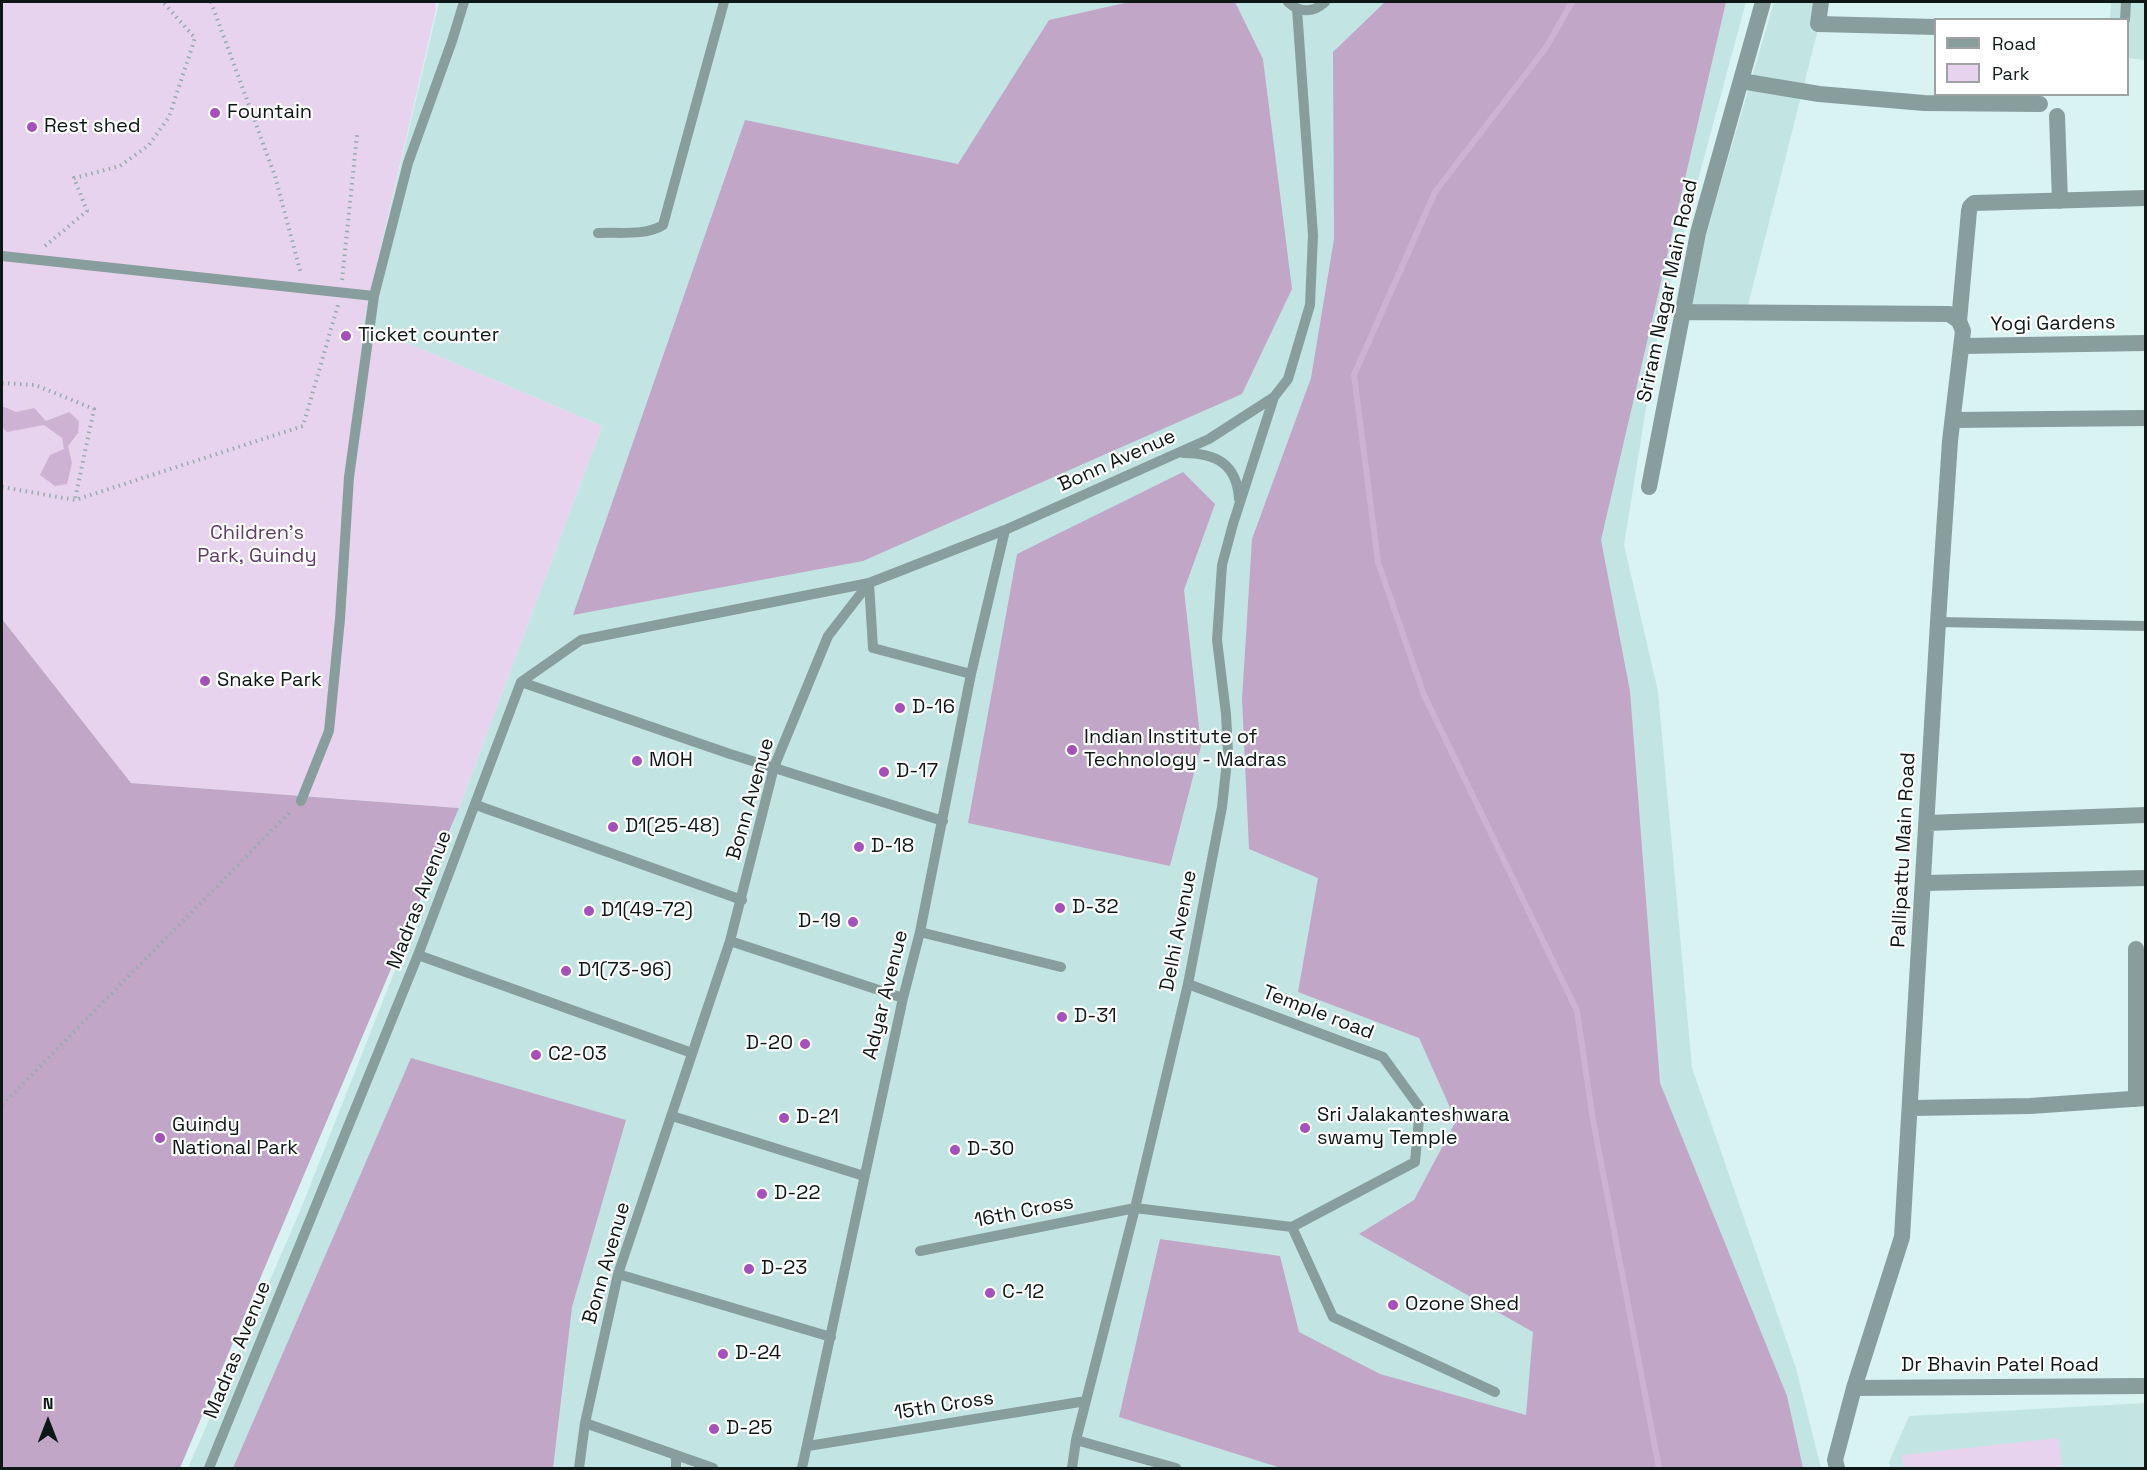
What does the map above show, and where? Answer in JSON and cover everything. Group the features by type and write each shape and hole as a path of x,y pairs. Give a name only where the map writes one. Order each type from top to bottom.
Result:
{"street":[{"name":"Sriram Nagar Main Road","path":"1649,487 1698,233 1764,2"},
{"path":"1821,2 1818,24 1934,27"},
{"path":"1741,81 1819,94 1912,102 2040,104"},
{"path":"2057,116 2060,201 2145,198"},
{"name":"Pallipattu Main Road","path":"1837,1468 1835,1460 1854,1388 1902,1237 1938,622 1953,420 1963,331 1954,318 1970,207 1974,203 2060,201"},
{"path":"1683,312 1954,318"},
{"name":"Yogi Gardens","path":"1962,346 2145,343"},
{"path":"1953,420 2145,418"},
{"path":"1927,823 2145,814"},
{"path":"1924,883 2145,878"},
{"path":"1911,1108 2030,1106 2141,1098 2136,949"},
{"name":"Dr Bhavin Patel Road","path":"1854,1388 2145,1386"}],"lane":[{"path":"301,801 328,731 340,619 349,477 374,296 408,163 464,2"},
{"path":"598,233 636,231 658,228 663,225 724,2"},
{"path":"1274,397 1288,379 1310,305 1313,236 1292,5 1312,10 1325,2"},
{"path":"2125,18 2126,2"},
{"path":"2,256 374,296"},
{"name":"Bonn Avenue","path":"579,1468 585,1423 618,1274 730,941 774,767 828,636 869,583 1005,530 1179,453 1209,439 1274,397"},
{"name":"Delhi Avenue","path":"1072,1468 1076,1440 1135,1208 1188,984 1223,796 1228,752 1217,640 1222,565 1274,397"},
{"path":"1179,453 1202,454 1223,462 1237,482 1239,507"},
{"name":"Adyar Avenue","path":"802,1468 903,998 920,932 971,674 1005,530"},
{"path":"521,682 581,640 869,583 873,648 971,674"},
{"path":"1938,622 2145,626"},
{"path":"521,682 943,821"},
{"name":"Madras Avenue","path":"209,1468 418,955 521,682"},
{"path":"476,805 742,900"},
{"path":"920,932 1061,967"},
{"path":"730,941 903,998"},
{"path":"418,955 692,1053"},
{"name":"Temple road","path":"1188,984 1383,1057 1420,1108 1415,1162 1292,1227"},
{"path":"672,1116 864,1176"},
{"path":"1135,1208 1292,1227 1333,1317 1495,1392"},
{"name":"16th Cross","path":"920,1251 1135,1208"},
{"path":"618,1274 831,1337"},
{"name":"15th Cross","path":"808,1446 1086,1401"},
{"path":"585,1423 712,1468"},
{"path":"1076,1440 1176,1468"},
{"path":"676,1455 676,1468"}],"path":[{"path":"33,260 48,242 87,211 74,178 120,166 149,145 169,117 195,39 163,2"},
{"path":"211,2 275,176 305,289"},
{"path":"2,487 75,500 303,426 341,293 357,135"},
{"path":"2,383 35,385 94,409 75,500"},
{"path":"2,1105 301,801"}],"shaded area":[{"name":"Indian Institute of Technology - Madras","path":"439,2 1746,2 1660,321 1624,545 1658,691 1692,1068 1796,1368 1821,1468 188,1468 300,1211 459,808 602,426 363,324"},
{"path":"1129,2 1235,2 1263,59 1292,289 1242,394 863,561 573,615 745,120 958,164 1049,20"},
{"path":"1385,2 1726,2 1601,540 1630,691 1660,1083 1787,1396 1803,1468 1281,1468 1119,1417 1160,1239 1280,1256 1299,1332 1380,1374 1526,1415 1533,1332 1359,1234 1414,1200 1456,1121 1419,1038 1298,992 1318,878 1249,849 1242,699 1252,539 1311,378 1334,239 1333,52"},
{"path":"1774,2 1825,2 1746,313 1683,312"},
{"path":"2111,2 2145,2 2145,60 2129,58 2129,18 2110,18"},
{"path":"2,406 16,412 34,408 46,421 69,412 79,421 78,433 68,446 72,463 67,484 55,486 40,475 50,455 64,449 62,438 44,425 7,432 2,427"},
{"path":"1183,472 1215,504 1184,590 1201,746 1170,866 968,823 1017,554"},
{"name":"Guindy National Park","path":"2,619 131,783 459,808 180,1468 2,1468"},
{"path":"411,1058 626,1120 572,1307 553,1468 233,1468"},
{"path":"2145,1403 2145,1468 1890,1468 1889,1462 1909,1416"}],"green space":[{"name":"Children's Park, Guindy","path":"2,2 435,2 436,9 363,324 602,426 459,808 131,783 2,619"},
{"path":"2058,1438 2062,1468 1904,1468 1902,1455"}],"waterway":[{"path":"1572,2 1545,49 1435,192 1354,375 1378,562 1424,695 1577,1011 1593,1120 1659,1468"}],"place":[{"name":"Fountain","path":"215,113"},
{"name":"Rest shed","path":"32,127"},
{"name":"Ticket counter","path":"346,336"},
{"name":"Snake Park","path":"205,681"},
{"name":"D-16","path":"900,708"},
{"name":"Indian Institute of Technology - Madras","path":"1072,750"},
{"name":"MOH","path":"637,761"},
{"name":"D-17","path":"884,772"},
{"name":"D1(25-48)","path":"613,827"},
{"name":"D-18","path":"859,847"},
{"name":"D-32","path":"1060,908"},
{"name":"D1(49-72)","path":"589,911"},
{"name":"D-19","path":"853,922"},
{"name":"D1(73-96)","path":"566,971"},
{"name":"D-31","path":"1062,1017"},
{"name":"D-20","path":"805,1044"},
{"name":"C2-03","path":"536,1055"},
{"name":"D-21","path":"784,1118"},
{"name":"Sri Jalakanteshwara swamy Temple","path":"1305,1128"},
{"name":"Guindy National Park","path":"160,1138"},
{"name":"D-30","path":"955,1150"},
{"name":"D-22","path":"762,1194"},
{"name":"D-23","path":"749,1269"},
{"name":"C-12","path":"990,1293"},
{"name":"Ozone Shed","path":"1393,1305"},
{"name":"D-24","path":"723,1354"},
{"name":"D-25","path":"714,1429"}]}
